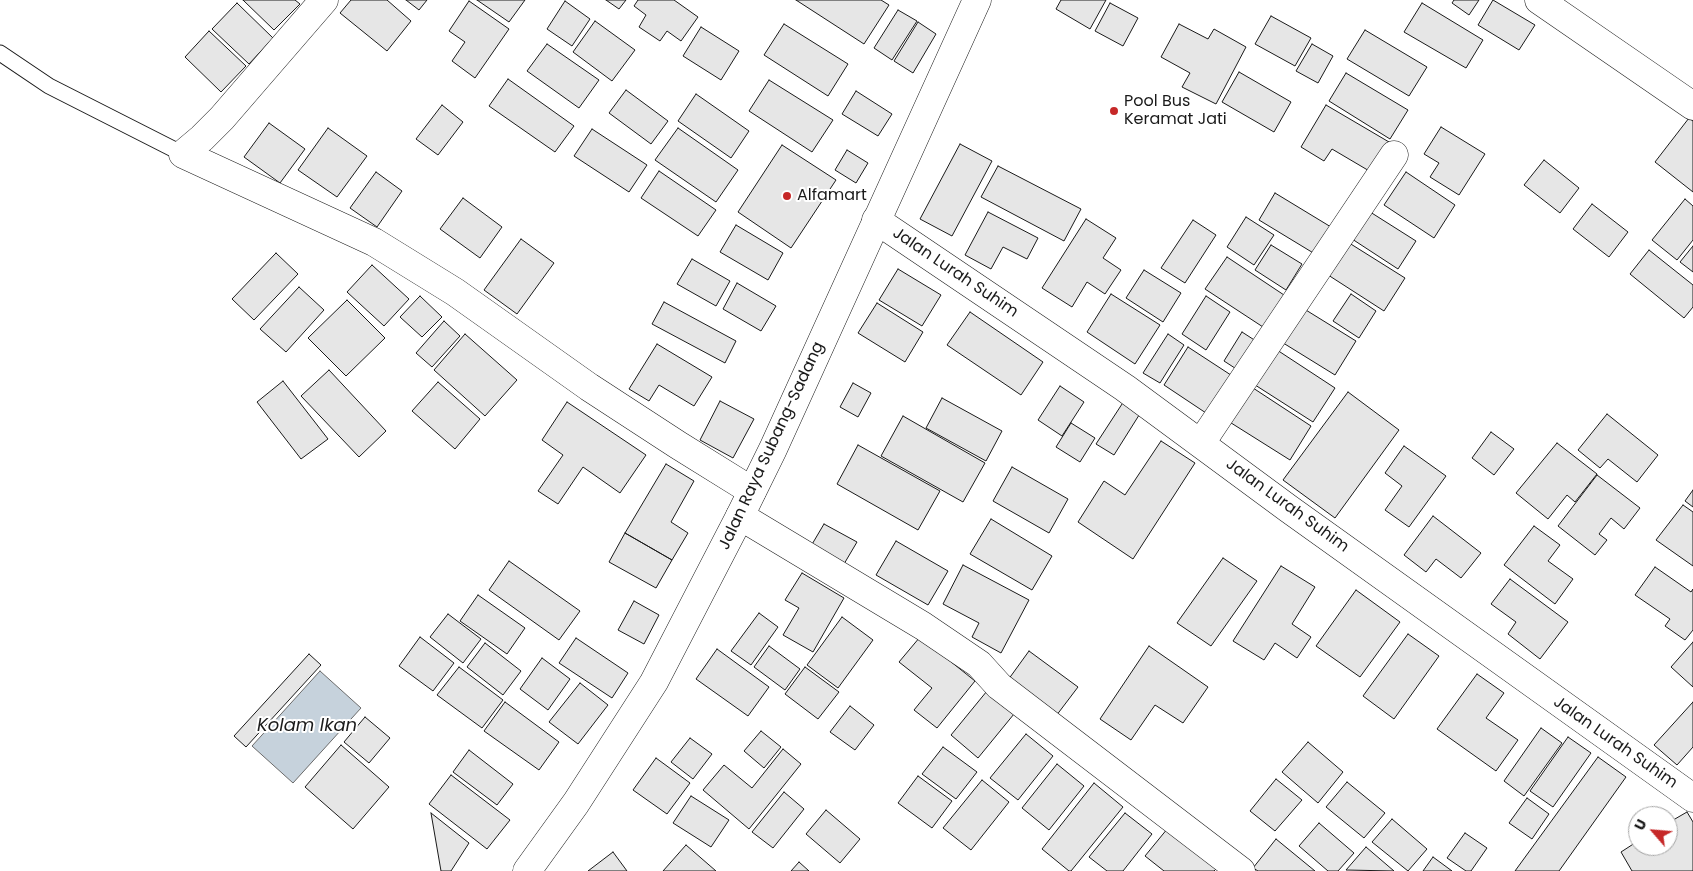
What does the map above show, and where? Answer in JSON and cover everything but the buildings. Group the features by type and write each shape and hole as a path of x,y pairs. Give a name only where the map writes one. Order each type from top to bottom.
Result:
{"street":[{"path":"324,0 222,118 183,154 374,242 455,292 589,387 752,491"},
{"name":"Jalan Raya Subang-Sadang","path":"526,871 576,803 654,682 773,449 978,0"},
{"path":"1539,0 1693,106"},
{"path":"1201,443 1394,155"},
{"name":"Jalan Lurah Suhim","path":"876,220 1073,352 1693,798"},
{"path":"740,516 923,626 972,659 989,673 999,686 1241,871"}],"lane":[{"path":"0,53 49,86 183,154"}],"water":[{"name":"Kolam Ikan","path":"320,671 361,708 293,783 252,746"}],"place":[{"name":"Pool Bus Keramat Jati","path":"1114,111"},
{"name":"Alfamart","path":"787,196"}]}
